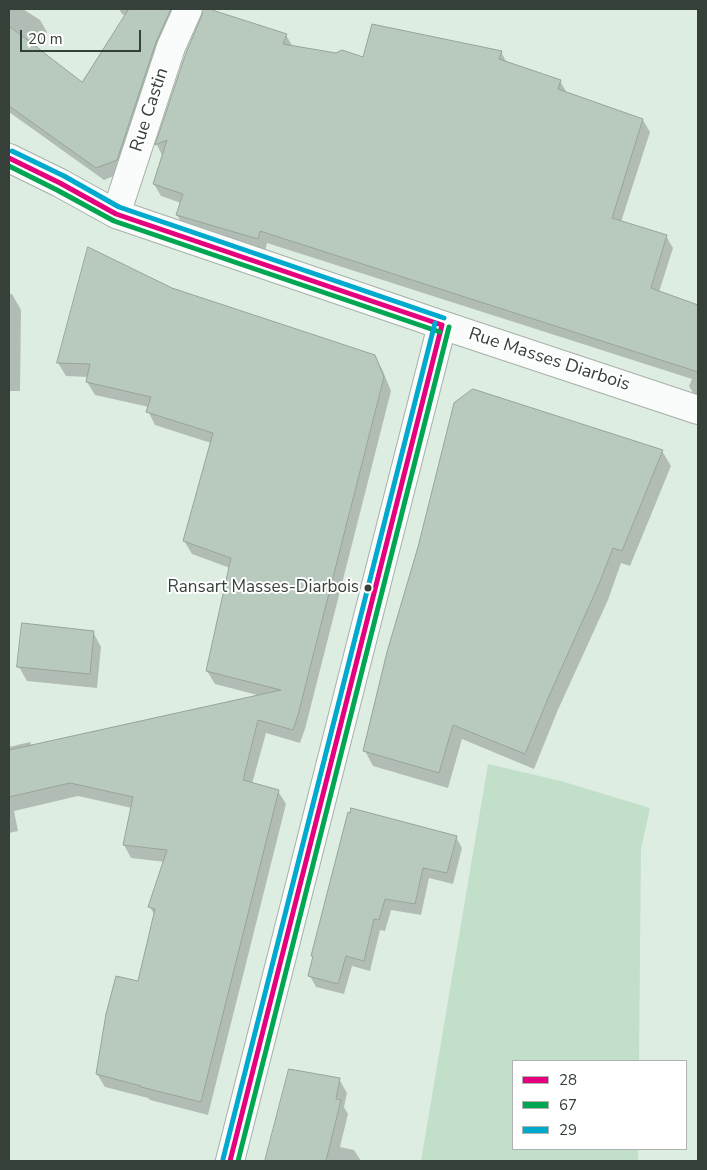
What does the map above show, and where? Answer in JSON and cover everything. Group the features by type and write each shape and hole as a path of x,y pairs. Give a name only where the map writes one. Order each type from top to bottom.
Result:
{"street":[{"name":"Rue Castin","path":"116,214 171,46 188,9"},
{"name":"Rue Masses Diarbois","path":"9,158 116,214 698,410"},
{"path":"230,1161 442,325"}],"green space":[{"path":"488,764 561,781 650,808 641,849 639,1060 512,1060 512,1150 638,1150 638,1161 421,1161"}],"building":[{"path":"129,9 171,9 156,42 117,160 96,168 9,106 9,26 82,82"},
{"path":"203,9 209,9 287,34 283,44 336,53 342,50 363,57 372,24 502,51 499,59 561,80 558,89 643,119 612,218 667,235 651,288 698,305 698,372 260,231 258,239 176,215 183,194 153,184 167,140 155,145"},
{"path":"88,247 172,288 375,355 384,377 293,730 258,720 243,780 279,790 201,1102 96,1074 106,1014 116,976 138,981 155,909 148,907 167,850 123,845 133,797 70,783 9,797 9,750 281,690 206,671 231,558 183,541 213,433 146,412 151,397 86,382 90,364 57,363"},
{"path":"473,389 663,450 622,551 613,548 525,754 453,725 439,773 363,751 387,652 418,547 454,403"},
{"path":"22,623 94,631 90,674 17,667"},
{"path":"351,808 457,836 447,873 423,868 415,904 385,899 379,920 374,919 364,961 346,956 338,984 308,976 313,956 311,956 348,812 350,813"},
{"path":"289,1069 340,1078 336,1099 341,1100 326,1161 265,1161"}],"transit line":[{"name":"29","path":"12,151 64,176 119,207 444,318"},
{"name":"28","path":"9,158 116,214 442,325"},
{"name":"67","path":"9,166 114,221 440,332"},
{"name":"29","path":"223,1159 435,323"},
{"name":"28","path":"230,1161 442,325"},
{"name":"67","path":"238,1161 449,327"}],"place":[{"name":"Ransart Masses-Diarbois","path":"368,588"}]}
